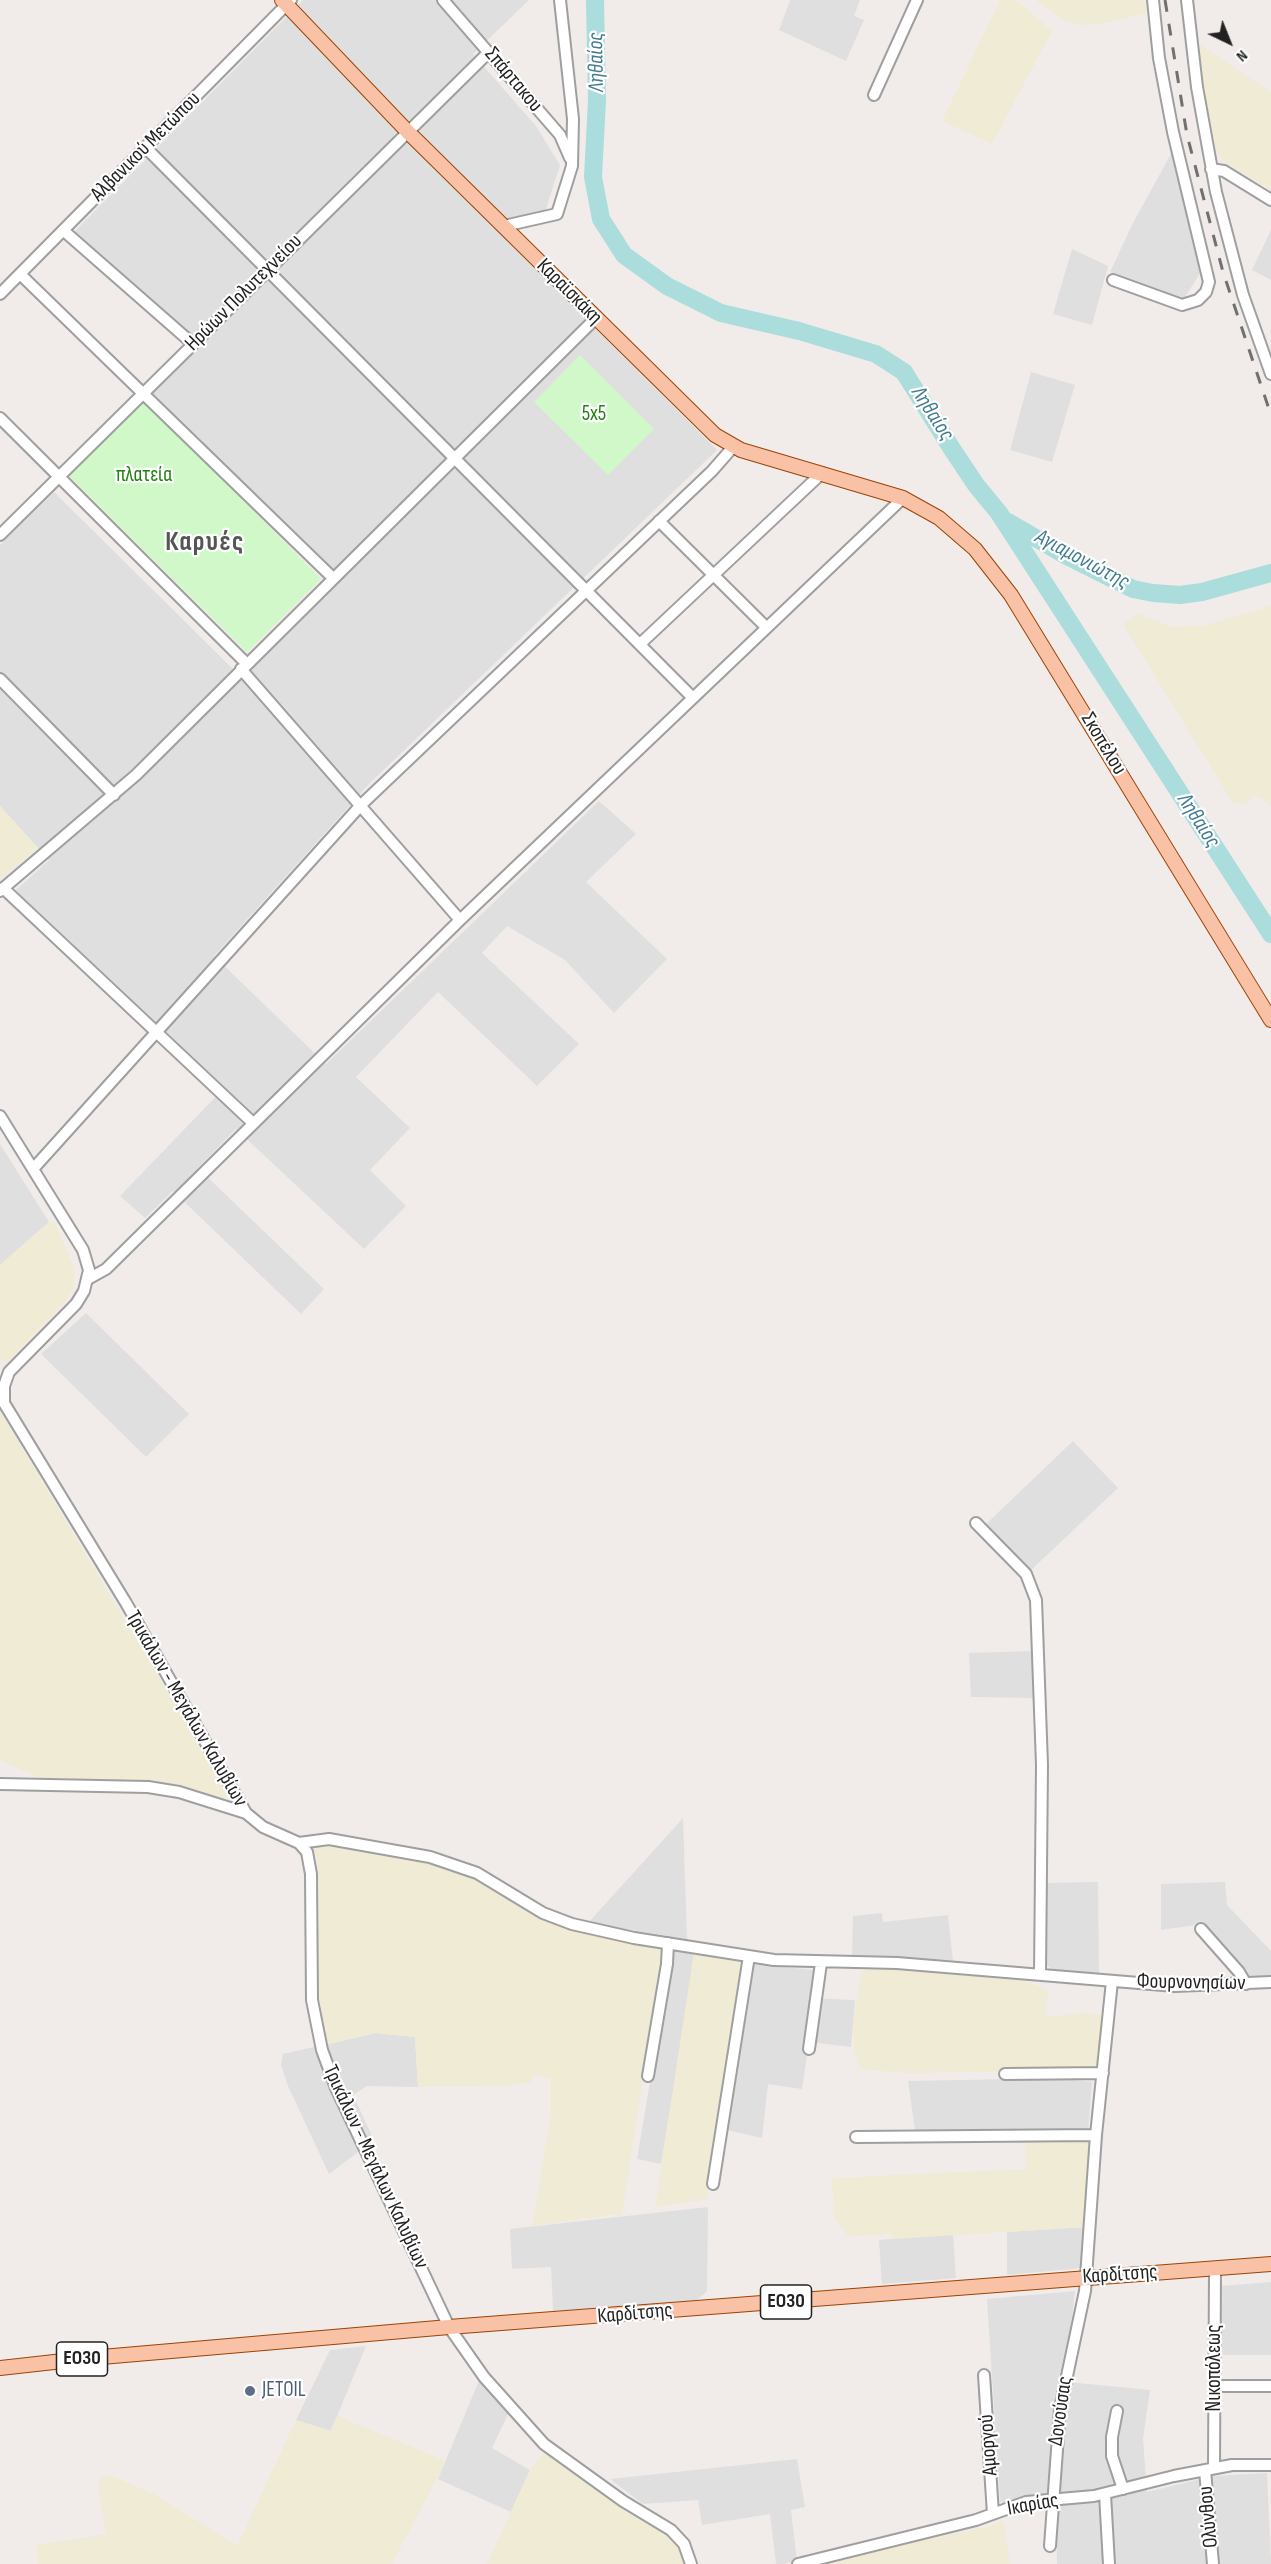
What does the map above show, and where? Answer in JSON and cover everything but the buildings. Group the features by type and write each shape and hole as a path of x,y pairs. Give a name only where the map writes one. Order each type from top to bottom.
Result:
{"main road":[{"name":"Καραϊσκάκη","path":"286,2 407,131 705,428 733,447 903,498"},
{"name":"Σκοπέλου","path":"903,498 950,526 975,549 1002,580 1271,1020"},
{"name":"Καρδίτσης","path":"0,2368 90,2358 449,2328 1271,2264"}],"street":[{"name":"Σπάρτακου","path":"443,0 560,135 568,150 572,166"},
{"path":"504,226 556,214 572,166 573,110 560,0"},
{"path":"874,94 917,0"},
{"path":"1113,280 1182,306 1198,300 1206,292 1209,282 1173,132 1159,58 1153,0"},
{"path":"1187,0 1197,87 1211,169 1241,288 1271,374"},
{"name":"Αλβανικού Μετώπου","path":"0,294 146,148 286,2"},
{"name":"Ηρώων Πολυτεχνείου","path":"0,535 489,51"},
{"path":"146,148 693,698"},
{"path":"1211,169 1224,171 1271,200"},
{"path":"64,231 193,344"},
{"path":"20,274 333,578"},
{"path":"252,1123 2,890 114,795 596,318"},
{"path":"0,418 244,666 460,920"},
{"path":"33,1169 361,805 659,521 733,447"},
{"path":"640,644 822,473"},
{"path":"88,1278 106,1269 460,920 903,498"},
{"path":"659,521 766,627"},
{"path":"0,679 114,795"},
{"path":"0,1116 83,1251 89,1270 88,1278"},
{"name":"Τρικάλων - Μεγάλων Καλυβίων","path":"88,1278 84,1291 76,1304 3,1380 3,1395 10,1415 126,1603 246,1813 263,1827 299,1843 306,1849 310,1860 312,2000 322,2050 352,2122 449,2328 484,2377 539,2439 623,2501 670,2530 684,2544 691,2564"},
{"path":"976,1523 1026,1574 1036,1600 1042,1765 1040,1974"},
{"path":"0,1784 148,1787 188,1794 246,1813"},
{"name":"Φουρνονησίων","path":"299,1843 329,1839 430,1857 477,1873 543,1913 572,1924 749,1956 821,1963 897,1963 1175,1986 1271,1982"},
{"path":"1200,1929 1239,1972 1246,1984"},
{"path":"648,2076 667,1964 668,1943"},
{"path":"713,2184 749,1956"},
{"path":"809,2049 821,1963"},
{"name":"Δονούσας","path":"1050,2546 1060,2409 1068,2362 1082,2307 1096,2135 1112,1981"},
{"path":"1005,2074 1103,2073"},
{"path":"856,2137 1096,2135"},
{"name":"Νικοπόλεως","path":"1209,2469 1214,2386 1215,2268"},
{"name":"Αμοργού","path":"984,2375 993,2514"},
{"path":"1214,2386 1271,2386"},
{"path":"1117,2411 1112,2436 1112,2456 1123,2489"},
{"name":"Ικαρίας","path":"798,2564 993,2514 1026,2502 1078,2499 1209,2469 1271,2464"},
{"name":"Ολύνθου","path":"1209,2469 1213,2564"},
{"path":"1106,2494 1109,2564"}],"shaded area":[{"path":"303,0 529,0 473,54 536,126 560,165 545,212 491,224 717,450 370,783 214,956 326,1064 599,801 636,834 586,882 667,959 614,1013 565,960 507,926 482,953 579,1044 537,1086 438,992 356,1077 410,1128 370,1170 406,1206 364,1249 236,1129 198,1168 324,1289 301,1314 173,1191 145,1218 120,1196 225,1087 15,891 49,860 0,806 0,545 54,492 242,678 342,580 151,393 199,345 72,234"},
{"path":"790,0 860,0 854,16 864,20 846,61 779,30"},
{"path":"1000,0 1016,0 1052,31 992,144 942,121"},
{"path":"1036,0 1144,0 1147,13 1106,23 1080,25 1063,20"},
{"path":"1200,45 1271,92 1271,190 1226,163 1218,154 1211,137 1203,90 1198,54"},
{"path":"1172,152 1204,267 1182,302 1110,272 1133,223"},
{"path":"1271,230 1271,280 1252,270"},
{"path":"1072,249 1108,266 1092,325 1053,314"},
{"path":"1031,372 1075,385 1052,462 1010,450"},
{"path":"1271,606 1271,806 1261,797 1252,796 1245,804 1233,803 1123,624 1138,614 1172,627 1203,626"},
{"path":"0,806 38,848 0,879"},
{"path":"0,1144 49,1222 0,1265"},
{"path":"49,1222 55,1223 75,1270 74,1287 66,1301 7,1362 0,1360 0,1265"},
{"path":"86,1313 189,1414 146,1457 41,1354"},
{"path":"0,1411 184,1719 226,1795 225,1801 200,1791 162,1784 47,1781 0,1760"},
{"path":"1073,1441 1118,1488 1030,1571 985,1525"},
{"path":"1032,1651 1034,1698 971,1697 969,1653"},
{"path":"683,1818 687,1938 696,1955 661,2164 637,2159 672,1951 668,1936 588,1923"},
{"path":"318,1839 355,1845 463,1870 542,1915 659,1946 662,1954 622,2216 610,2215 532,2226 551,2112 551,2079 534,2075 531,2082 506,2086 418,2087 415,2037 375,2033 326,2045 317,1982 319,1883 317,1861 312,1846"},
{"path":"1098,1882 1099,1974 1055,1972 1047,1965 1045,1883"},
{"path":"1225,1882 1227,1905 1271,1951 1271,1980 1245,1984 1196,1925 1161,1930 1161,1884"},
{"path":"882,1913 883,1922 948,1915 953,1961 852,1956 853,1916"},
{"path":"694,1952 744,1959 723,2100 707,2199 655,2207"},
{"path":"753,1964 814,1970 811,1998 855,2000 851,2047 809,2042 802,2089 768,2084 762,2138 727,2130"},
{"path":"869,1968 1019,1978 1046,1989 1048,1994 1045,2014 1054,2017 1081,2013 1107,2015 1101,2070 910,2073 864,2070 860,2067 854,2048 853,2024 860,1978 862,1972"},
{"path":"375,2033 415,2037 418,2087 367,2086 353,2095 374,2140 329,2174 288,2086 281,2065 283,2054"},
{"path":"1059,2078 1092,2082 1088,2132 915,2130 908,2081"},
{"path":"1025,2137 1093,2139 1085,2227 894,2239 891,2234 853,2236 846,2234 834,2218 832,2178 1026,2169"},
{"path":"708,2207 707,2291 697,2300 553,2311 551,2267 512,2269 510,2229"},
{"path":"1085,2227 1083,2268 1007,2275 1007,2232"},
{"path":"953,2234 956,2278 882,2284 879,2240"},
{"path":"1271,2282 1271,2355 1220,2355 1221,2286"},
{"path":"1075,2291 1071,2325 1058,2381 1150,2390 1143,2439 1147,2492 1213,2476 1267,2473 1271,2564 1057,2564 1056,2494 1006,2504 1000,2502 987,2299"},
{"path":"366,2346 331,2431 296,2420 330,2350"},
{"path":"480,2378 509,2412 492,2448 530,2470 511,2512 438,2479"},
{"path":"337,2416 446,2461 392,2564 38,2564 37,2545 106,2534 98,2490 100,2479 110,2475 154,2494 237,2546 296,2420 330,2431"},
{"path":"546,2452 550,2452 666,2532 682,2549 687,2564 487,2564 530,2470"},
{"path":"797,2459 805,2507 791,2510 797,2561 782,2564 776,2564 770,2514 702,2525 698,2500 643,2504 610,2479"},
{"path":"1003,2521 1010,2564 824,2564 882,2549 983,2528"}],"green space":[{"name":"5x5","path":"580,355 654,429 608,475 534,402"},
{"name":"πλατεία","path":"144,401 321,579 247,652 69,476"}],"waterway":[{"name":"Ληθαίος","path":"595,0 597,100 593,177 601,219 624,255 667,286 721,313 799,331 876,354 904,372 976,485 999,513 1271,934"},
{"name":"Αγιαμονιώτης","path":"1008,522 1065,555 1133,589 1153,593 1180,595 1202,592 1271,573"}],"railway":[{"path":"1165,0 1187,135 1223,272 1271,415"}],"place":[{"name":"JETOIL","path":"250,2391"}],"district":[{"name":"Καρυές","path":"205,543"}]}
